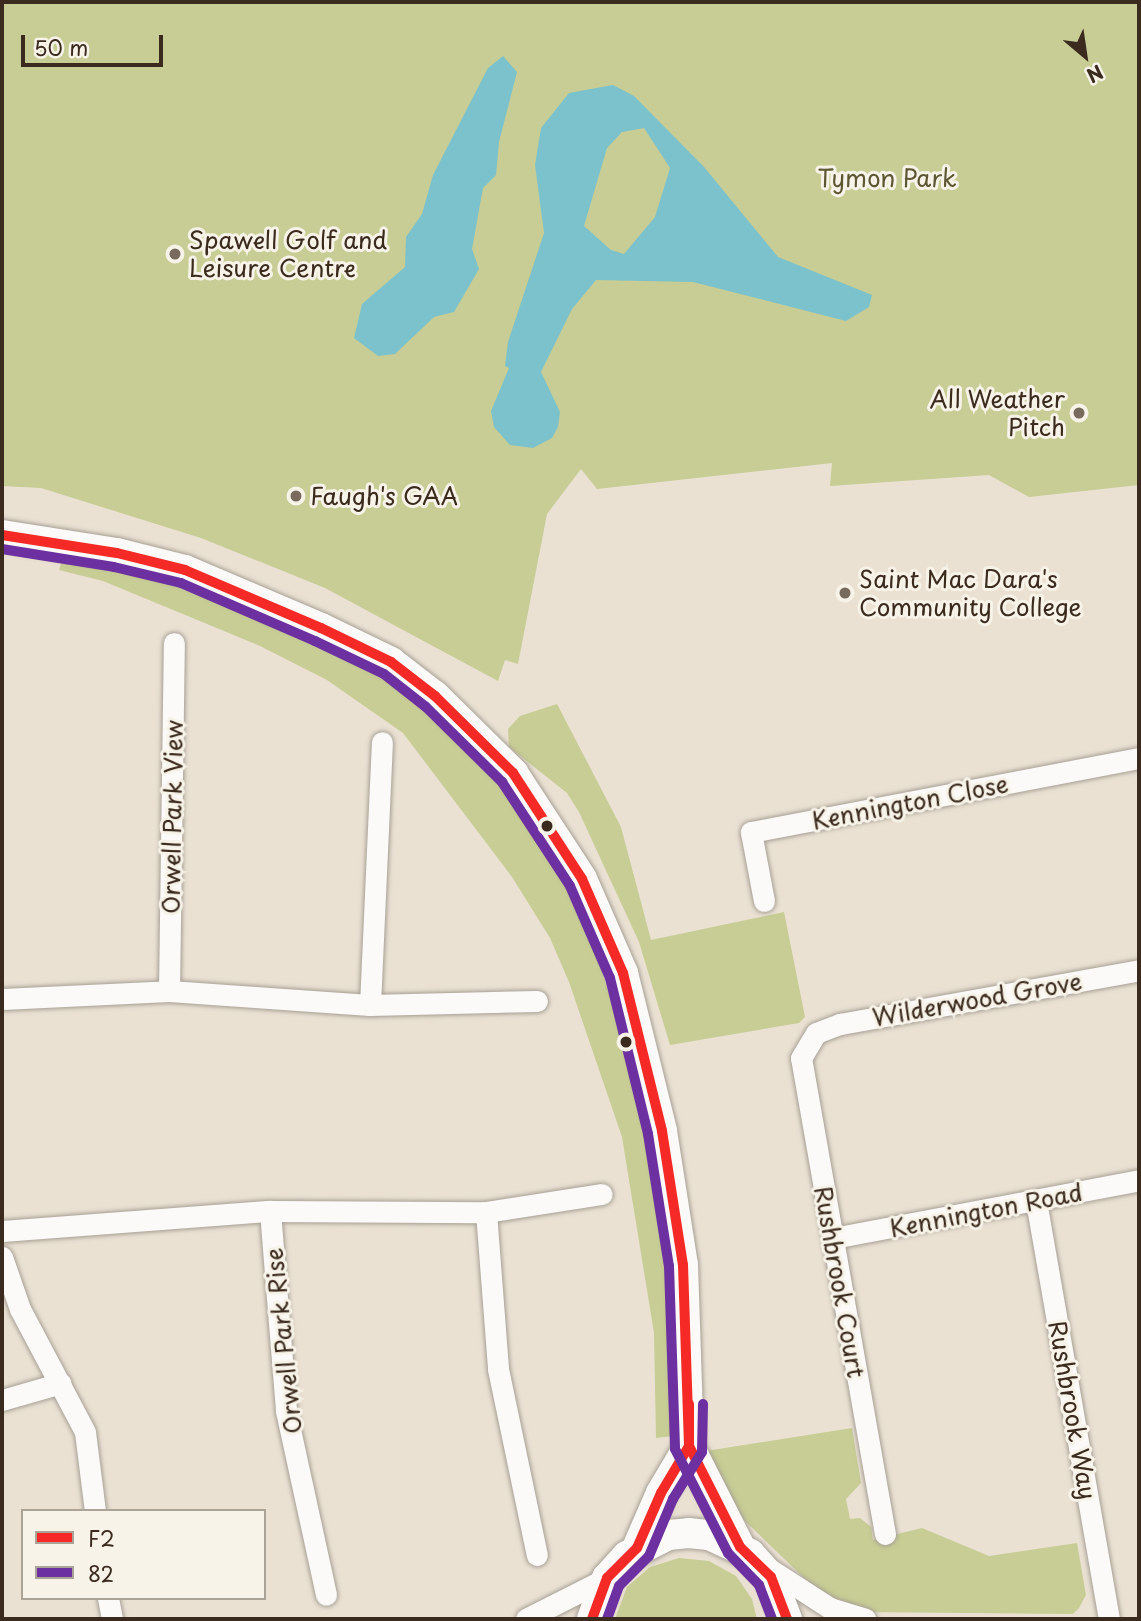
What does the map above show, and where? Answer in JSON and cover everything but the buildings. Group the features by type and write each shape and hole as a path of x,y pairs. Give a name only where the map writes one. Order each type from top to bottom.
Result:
{"street":[{"path":"2,535 117,553 185,570 321,628 391,662 435,696 513,773 582,879 623,973 662,1131 683,1265 690,1446 750,1555 780,1591 787,1619"},
{"name":"Orwell Park View","path":"169,991 174,643"},
{"path":"370,1005 382,742"},
{"name":"Kennington Close","path":"764,901 751,832 1139,758"},
{"name":"Wilderwood Grove","path":"816,1032 840,1024 1139,970"},
{"path":"2,999 169,991 370,1005 537,1001"},
{"name":"Rushbrook Court","path":"816,1032 801,1058 885,1534"},
{"name":"Kennington Road","path":"833,1238 1139,1180"},
{"name":"Orwell Park Rise","path":"2,1230 270,1211 486,1212 602,1194"},
{"name":"Rushbrook Way","path":"1036,1201 1109,1619"},
{"name":"Orwell Park Rise","path":"270,1211 286,1411 326,1595"},
{"path":"486,1212 498,1369 537,1555"},
{"path":"2,1257 20,1309 85,1432 95,1509"},
{"path":"2,1400 61,1383"},
{"path":"526,1619 607,1578 638,1548 661,1493 690,1446"},
{"path":"638,1548 689,1533 750,1555 830,1608 865,1619"},
{"path":"592,1619 607,1578"},
{"path":"108,1600 112,1619"}],"green space":[{"name":"Tymon Park","path":"2,2 1139,2 1139,485 1029,497 989,475 830,486 832,463 597,489 581,469 547,514 518,664 505,660 498,681 325,588 201,538 41,488 2,486"},
{"path":"63,557 191,587 391,679 416,697 479,758 515,801 566,882 588,927 633,1069 666,1260 673,1348 673,1436 656,1438 654,1333 622,1137 569,982 550,938 512,877 403,733 327,680 260,646 103,581 59,570"},
{"path":"557,704 621,827 651,940 784,912 805,1017 799,1023 670,1045 639,942 579,812 567,793 509,747 508,729 520,716"},
{"path":"852,1428 861,1483 846,1499 850,1519 860,1518 871,1527 873,1540 922,1528 989,1556 1077,1543 1086,1595 1079,1608 1073,1614 863,1612 832,1599 803,1577 744,1520 717,1483 706,1451"},
{"path":"679,1558 709,1561 736,1576 752,1599 757,1619 615,1619 627,1587 650,1567"}],"water":[{"path":"503,56 517,72 499,142 496,175 483,188 472,249 479,269 454,312 434,317 395,354 378,356 354,338 362,304 405,267 406,237 422,214 433,175 488,68"},
{"path":"613,85 634,96 704,167 778,257 872,295 869,307 846,321 693,282 596,280 572,309 541,372 560,412 558,427 552,438 533,448 510,445 494,427 491,411 509,368 505,366 508,342 544,233 535,165 541,128 569,93","holes":["644,128 670,168 655,217 624,254 611,250 584,226 607,148 622,132"]}],"transit line":[{"name":"F2","path":"2,535 117,553 185,570 321,628 391,662 435,696 513,773 582,879 623,973 662,1131 683,1265 689,1446 740,1547 771,1577 787,1619"},
{"name":"82","path":"2,549 114,567 181,583 315,641 384,674 426,707 502,782 570,886 610,978 648,1134 669,1266 675,1449 728,1553 759,1585 772,1619"},
{"name":"F2","path":"592,1619 607,1578 637,1548 661,1493 689,1446 689,1404"},
{"name":"82","path":"607,1619 619,1586 649,1556 673,1499 702,1452 703,1404"}],"place":[{"name":"Spawell Golf and Leisure Centre","path":"175,254"},
{"name":"All Weather Pitch","path":"1079,413"},
{"name":"Faugh's GAA","path":"296,496"},
{"name":"Saint Mac Dara's Community College","path":"845,593"}]}
